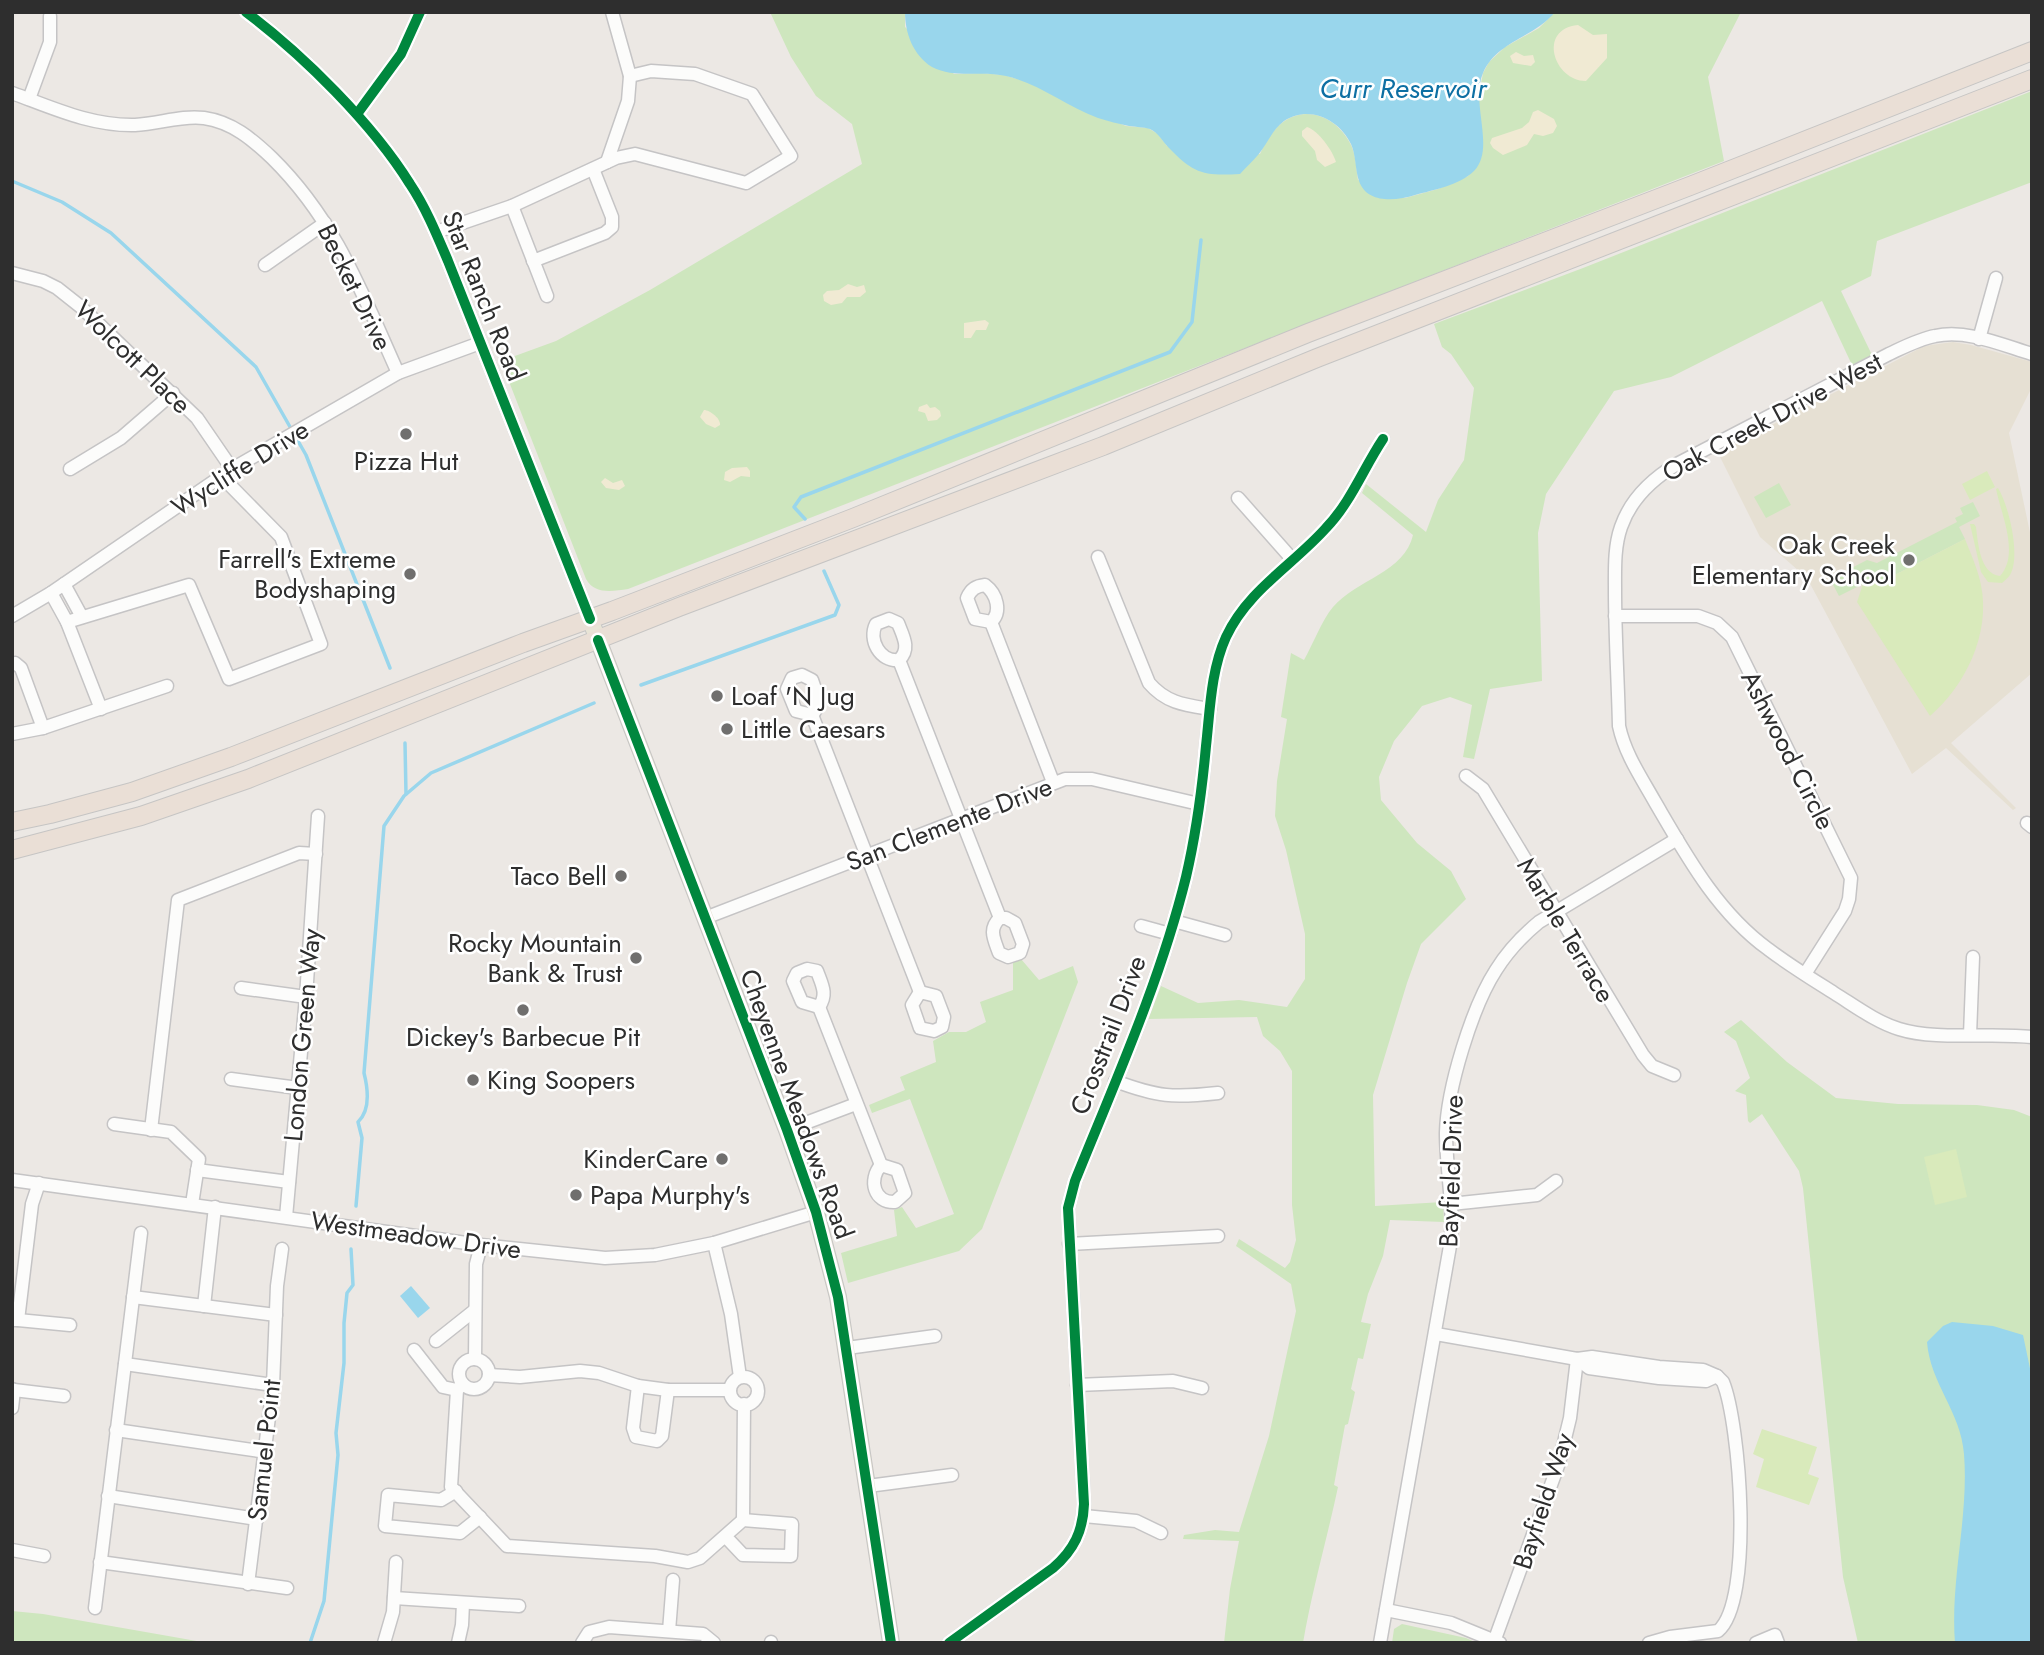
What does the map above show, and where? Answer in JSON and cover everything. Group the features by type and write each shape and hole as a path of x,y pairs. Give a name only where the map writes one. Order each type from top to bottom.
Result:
{"highway":[{"path":"12,822 132,792 194,770 853,519 1257,354 2032,51"},
{"path":"12,850 141,816 248,779 597,640 1103,446 1330,353 2032,79"}],"main road":[{"name":"Cheyenne Meadows Road","path":"590,619 787,1130 816,1212 832,1271 847,1348 891,1643"}],"street":[{"path":"358,114 401,54 420,12"},
{"path":"607,162 628,101 630,76 612,12"},
{"name":"Star Ranch Road","path":"253,14 358,114 410,183 436,232 590,619"},
{"path":"29,99 50,42 50,16"},
{"path":"436,232 512,206 607,162 635,154 746,183 791,156 752,94 695,74 651,71 630,76"},
{"name":"Becket Drive","path":"12,93 96,122 139,125 189,117 202,118 229,125 256,143 310,200 338,243 398,373"},
{"path":"533,261 606,233 612,227 612,216 593,169"},
{"path":"512,206 547,296"},
{"path":"265,265 325,223"},
{"name":"Wolcott Place","path":"12,273 43,281 68,296 197,418 227,472 281,537 321,644 229,679 188,585 82,617"},
{"path":"1979,338 1996,278"},
{"name":"Oak Creek Drive West","path":"1969,1035 1923,1033 1896,1028 1874,1017 1766,948 1707,887 1676,839 1622,741 1619,726 1615,558 1621,526 1637,498 1659,475 1913,342 1945,334 1979,338 2032,354"},
{"name":"Wycliffe Drive","path":"12,616 51,593 227,472 281,440 398,373 480,343"},
{"path":"70,469 121,438 173,393"},
{"name":"Crosstrail Drive","path":"948,1643 1061,1561 1074,1546 1082,1526 1084,1516 1067,1221 1070,1195 1174,921 1186,875 1199,804 1210,709 1220,653 1231,628 1252,598 1335,518 1352,495 1383,439"},
{"path":"1238,498 1292,559"},
{"path":"1098,557 1149,683 1160,695 1177,704 1210,709"},
{"path":"64,584 82,617 67,622"},
{"path":"51,593 67,622 101,709"},
{"name":"Ashwood Circle","path":"1615,616 1699,616 1717,622 1731,637 1850,878 1849,900 1845,911 1805,974"},
{"path":"991,622 1053,782"},
{"path":"899,660 1000,918"},
{"path":"12,664 15,663 21,668 43,728"},
{"path":"12,734 43,728 167,686"},
{"path":"813,715 920,992"},
{"name":"Marble Terrace","path":"1466,776 1483,789 1643,1055 1652,1066 1674,1075"},
{"name":"San Clemente Drive","path":"705,918 1053,782 1074,778 1093,779 1199,804"},
{"name":"London Green Way","path":"286,1217 306,997 318,816"},
{"name":"Bayfield Drive","path":"1380,1643 1452,1235 1447,1119 1453,1086 1468,1036 1487,987 1503,959 1527,932 1555,912 1676,839"},
{"path":"151,1129 178,900 299,853 316,854"},
{"path":"1174,921 1225,935"},
{"path":"1141,926 1170,934"},
{"path":"1973,957 1969,1035 2032,1037"},
{"path":"241,988 306,997"},
{"path":"819,1007 881,1165"},
{"path":"231,1079 298,1088"},
{"path":"1115,1081 1157,1096 1219,1094"},
{"path":"787,1130 856,1104"},
{"path":"114,1124 171,1132 199,1159 192,1204"},
{"path":"197,1170 289,1182"},
{"name":"Westmeadow Drive","path":"12,1180 583,1257 628,1258 714,1243 816,1212"},
{"path":"1451,1203 1537,1195 1556,1181"},
{"path":"39,1183 19,1258 15,1320 70,1325"},
{"path":"204,1306 215,1207"},
{"path":"94,1608 141,1233"},
{"path":"1069,1244 1218,1236"},
{"path":"714,1243 731,1314 740,1377"},
{"path":"475,1359 476,1264 481,1245"},
{"name":"Samuel Point","path":"248,1584 273,1385 282,1249"},
{"path":"133,1297 276,1315"},
{"path":"436,1341 475,1310"},
{"path":"1436,1335 1577,1359 1592,1357 1659,1367 1703,1370 1722,1376 1730,1406 1740,1486 1740,1547 1728,1619 1718,1631 1670,1637 1649,1643"},
{"path":"847,1348 935,1336"},
{"path":"414,1350 443,1387 460,1387 479,1388 487,1382 489,1375 486,1363 475,1359 467,1360 460,1367 460,1387 451,1487 507,1546 655,1556 670,1561 688,1562 700,1558 743,1520 792,1524 791,1556 743,1555 725,1536"},
{"name":"Bayfield Way","path":"1498,1641 1559,1463 1570,1418 1577,1359"},
{"path":"125,1364 273,1385"},
{"path":"489,1375 520,1377 580,1371 598,1373 638,1386 668,1390 730,1390"},
{"path":"740,1377 753,1380 757,1388 756,1398 744,1404 735,1401 730,1390 733,1382 740,1377"},
{"path":"1077,1385 1173,1381 1202,1388"},
{"path":"638,1386 633,1428 636,1437 649,1440 657,1441 662,1436 668,1390"},
{"path":"12,1408 13,1390 64,1396"},
{"path":"743,1520 744,1404"},
{"path":"117,1430 266,1452"},
{"path":"868,1486 952,1475"},
{"path":"456,1491 442,1500 388,1495 385,1526 460,1533 480,1517"},
{"path":"108,1496 257,1519"},
{"path":"1084,1516 1136,1521 1161,1533"},
{"path":"12,1549 44,1556"},
{"path":"100,1562 287,1588"},
{"path":"384,1643 394,1598 397,1562"},
{"path":"669,1631 673,1580"},
{"path":"394,1598 519,1606"},
{"path":"458,1643 463,1603"},
{"path":"1386,1610 1451,1623 1498,1641"},
{"path":"582,1643 589,1632 609,1627 703,1634 714,1643"},
{"path":"1756,1643 1775,1635 1778,1643"}],"shaded area":[{"name":"Oak Creek Elementary School","path":"1953,342 2032,362 2032,387 2009,433 2032,542 2032,673 1951,743 2016,808 2013,810 1946,748 1912,774 1807,578 1760,537 1718,453 1924,346"}],"green space":[{"path":"770,12 905,12 905,27 954,74 1004,75 1034,84 1065,101 1126,126 1148,128 1158,134 1167,146 1260,154 1271,135 1286,120 1305,114 1323,117 1338,128 1350,143 1354,151 1358,180 1405,198 1438,189 1468,176 1483,148 1478,100 1483,73 1489,62 1505,47 1539,28 1555,12 1741,12 1708,77 1724,161 628,589 599,590 586,579 501,361 556,341 650,290 862,164 852,124 816,96 791,57"},
{"path":"2032,91 2032,182 1877,241 1871,276 1841,291 1872,355 1852,365 1822,301 1671,377 1614,391 1546,494 1538,533 1542,681 1490,689 1474,759 1463,757 1472,705 1450,697 1422,706 1394,741 1379,777 1381,800 1417,843 1451,871 1466,899 1421,944 1373,1095 1375,1206 1443,1202 1444,1222 1390,1220 1383,1256 1368,1294 1361,1322 1371,1324 1363,1359 1358,1358 1351,1389 1355,1392 1348,1424 1345,1425 1334,1485 1338,1487 1303,1643 1224,1643 1239,1541 1183,1539 1184,1535 1215,1530 1239,1532 1269,1436 1296,1311 1291,1284 1236,1246 1239,1239 1285,1268 1290,1262 1296,1240 1292,1205 1292,1071 1280,1051 1263,1036 1257,1017 1148,1019 1161,986 1198,1003 1239,1000 1287,1007 1305,979 1305,934 1286,850 1275,816 1277,781 1287,719 1281,717 1291,653 1304,660 1333,607 1390,567 1408,548 1413,535 1362,493 1366,484 1426,532 1438,500 1464,460 1474,388 1451,354 1442,347 1434,324"},
{"path":"1987,471 1995,487 1970,500 1962,484"},
{"path":"1779,483 1791,505 1766,518 1754,497"},
{"path":"1998,488 2010,518 2014,544 2013,567 2002,583 1988,582 1981,572 1970,524 1976,527 1984,564 1993,574 2000,576 2009,557 2009,545 1996,489"},
{"path":"1973,502 1980,516 1959,527 1965,539 1885,580 1875,578 1839,596 1830,579 1867,560 1877,563 1957,522 1955,518 1963,514 1960,508"},
{"path":"1965,539 1981,585 1982,622 1972,658 1964,674 1943,704 1930,716 1857,602 1863,584 1875,577 1885,580"},
{"path":"1021,959 1039,980 1073,966 1078,982 982,1229 959,1251 848,1283 841,1253 897,1236 894,1210 902,1207 916,1228 954,1214 910,1099 872,1113 869,1105 905,1090 900,1077 936,1062 933,1041 949,1032 966,1032 986,1022 980,1002 1013,990 1013,962"},
{"path":"1741,1020 1787,1062 1836,1098 1898,1104 1977,1105 2014,1110 2032,1117 2032,1643 1858,1643 1843,1577 1803,1188 1799,1171 1762,1114 1750,1123 1746,1095 1735,1091 1750,1078 1736,1041 1724,1032"},
{"path":"1956,1149 1967,1197 1935,1205 1924,1157"},
{"path":"1762,1429 1817,1447 1808,1474 1819,1478 1809,1505 1756,1487 1764,1459 1753,1454"},
{"path":"12,1611 43,1614 208,1643 12,1643"},
{"path":"1402,1624 1466,1638 1477,1643 1392,1643 1394,1629"}],"sand":[{"path":"1578,25 1593,35 1607,34 1607,58 1586,81 1565,73 1555,54 1557,35"},
{"path":"1516,52 1524,56 1533,55 1535,62 1531,66 1513,63 1510,56"},
{"path":"1538,110 1554,119 1557,126 1553,133 1543,136 1534,134 1527,145 1503,155 1493,148 1490,143 1492,138 1522,128 1529,122 1533,112"},
{"path":"1307,127 1316,132 1332,152 1336,162 1325,167 1317,160 1315,151 1302,136 1302,131"},
{"path":"848,284 857,287 864,285 866,292 860,297 847,297 842,303 831,305 824,301 823,295 827,291 839,290"},
{"path":"985,320 989,323 986,330 976,330 971,338 964,338 964,323"},
{"path":"927,404 940,411 941,416 937,420 928,421 925,413 918,411 919,407"},
{"path":"704,410 715,415 720,425 715,428 706,424 700,417"},
{"path":"747,467 750,477 741,476 730,482 724,480 725,472 732,468"},
{"path":"605,478 613,483 622,480 625,486 619,490 606,488 601,482"}],"water":[{"name":"Curr Reservoir","path":"905,12 1555,12 1547,21 1497,54 1483,73 1479,98 1483,150 1474,171 1446,186 1407,197 1383,199 1368,194 1363,188 1359,181 1354,153 1346,135 1323,117 1303,114 1284,121 1240,174 1200,172 1186,163 1150,129 1098,118 1030,84 1006,76 950,73 932,67 911,43"},
{"path":"411,1286 430,1308 418,1318 400,1296"},
{"path":"1952,1322 1993,1326 2023,1335 2032,1378 2032,1643 1955,1643 1955,1596 1964,1501 1964,1454 1957,1425 1929,1357 1927,1342 1943,1326"}],"waterway":[{"path":"12,181 62,202 111,233 256,367 306,455 390,668"},
{"path":"805,519 794,507 801,497 1170,352 1192,322 1201,240"},
{"path":"641,685 835,615 839,605 824,571"},
{"path":"356,1206 362,1138 358,1122 365,1112 367,1099 364,1073 384,826 404,796 431,773 594,703"},
{"path":"405,743 406,794"},
{"path":"310,1643 324,1601 338,1455 336,1433 344,1363 344,1323 347,1293 353,1285 351,1249"}],"cycle path":[{"path":"246,12 290,48 335,91 376,137 421,202 448,261 590,619"},
{"path":"357,114 401,54 420,12"},
{"path":"949,1643 1053,1568 1072,1547 1082,1523 1084,1504 1068,1208 1075,1181 1150,993 1186,877 1196,828 1217,663 1226,637 1246,605 1335,518 1383,439"},
{"path":"598,640 787,1130 816,1212 838,1297 891,1643"}],"place":[{"name":"Pizza Hut","path":"406,434"},
{"name":"Oak Creek Elementary School","path":"1909,560"},
{"name":"Farrell's Extreme Bodyshaping","path":"410,574"},
{"name":"Loaf 'N Jug","path":"717,696"},
{"name":"Little Caesars","path":"727,729"},
{"name":"Taco Bell","path":"621,876"},
{"name":"Rocky Mountain Bank & Trust","path":"636,958"},
{"name":"Dickey's Barbecue Pit","path":"523,1010"},
{"name":"King Soopers","path":"473,1080"},
{"name":"KinderCare","path":"722,1159"},
{"name":"Papa Murphy's","path":"576,1195"}]}
